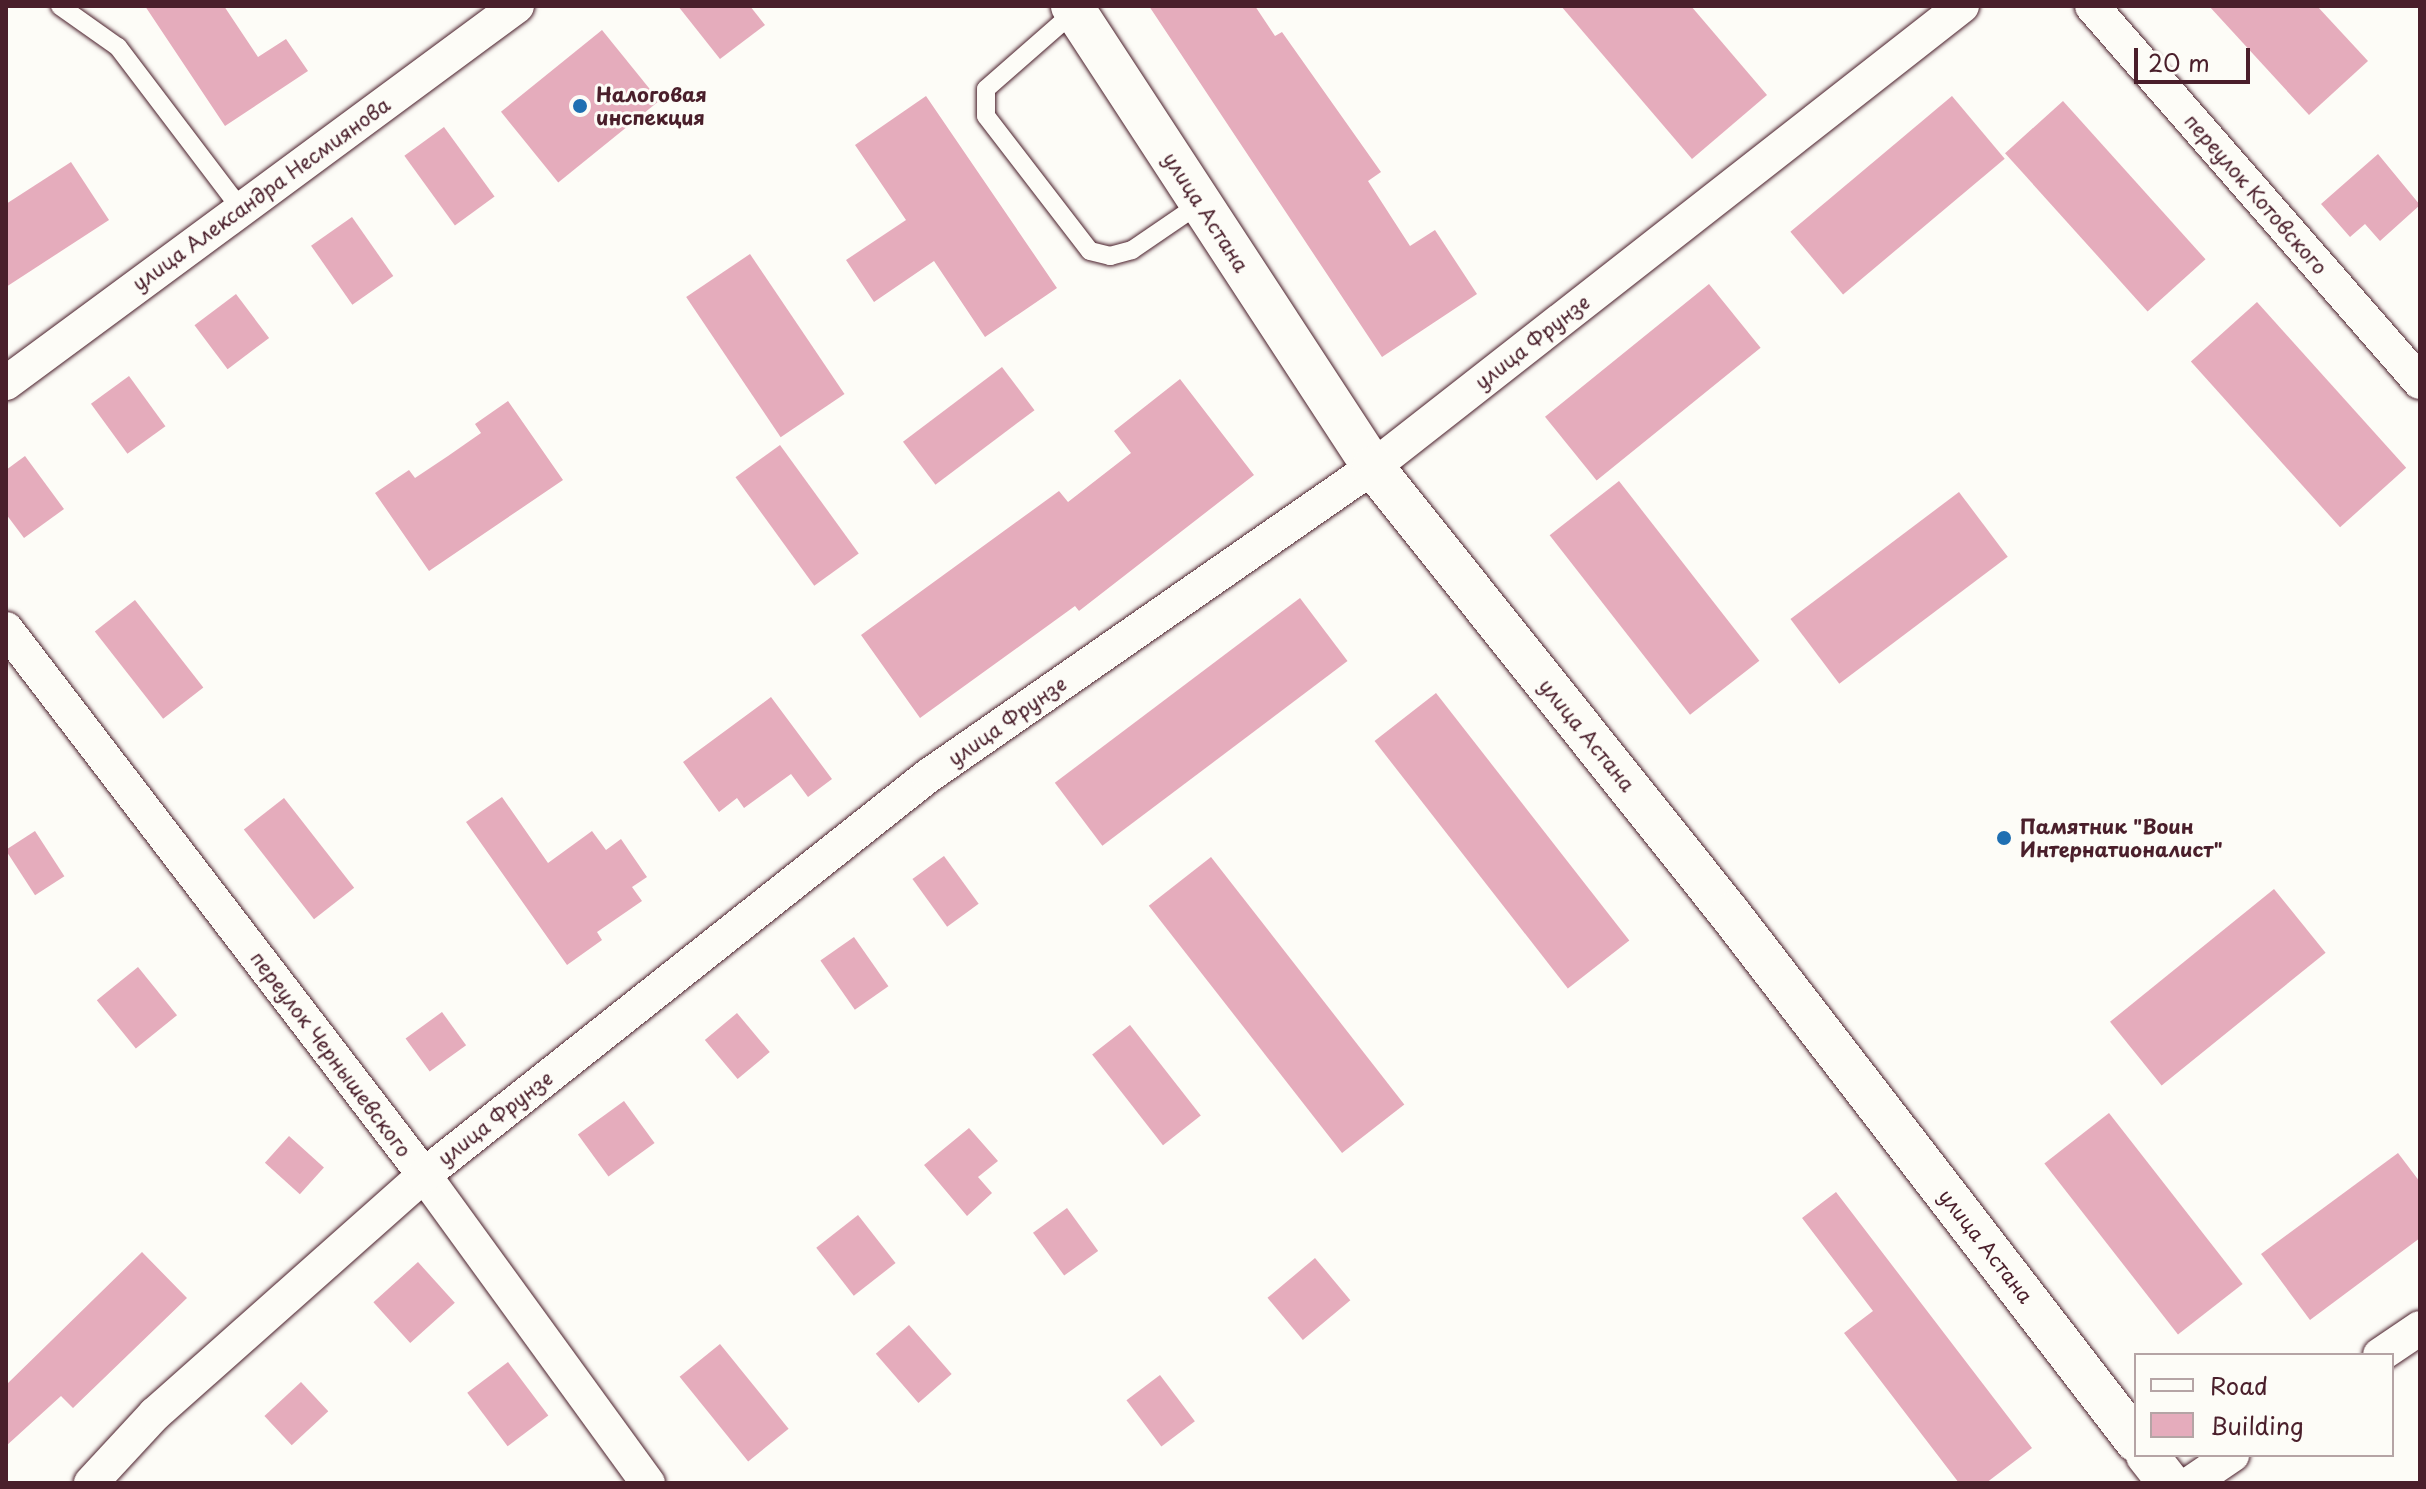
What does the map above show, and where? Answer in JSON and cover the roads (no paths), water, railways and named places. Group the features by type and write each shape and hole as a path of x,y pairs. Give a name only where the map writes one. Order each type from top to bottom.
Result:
{"street":[{"name":"улица Александра Несмиянова","path":"6,383 517,6"},
{"name":"улица Фрунзе","path":"91,1483 155,1414 424,1175 928,776 1373,467 1962,6"},
{"name":"переулок Котовского","path":"2092,6 2420,382"},
{"name":"улица Астана","path":"1073,8 1373,467 1730,914 2134,1438"},
{"name":"переулок Чернышевского","path":"6,629 424,1175 648,1483"},
{"path":"2383,1353 2420,1328"},
{"path":"2149,1457 2169,1483"},
{"path":"2191,1483 2229,1457"}],"lane":[{"path":"60,6 118,47 241,209"},
{"path":"1073,8 986,89 986,116 1090,251 1110,256 1132,250 1201,203"}],"place":[{"name":"Налоговая инспекция","path":"580,106"},
{"name":"Памятник \"Воин Интернатионалист\"","path":"2004,838"}]}
